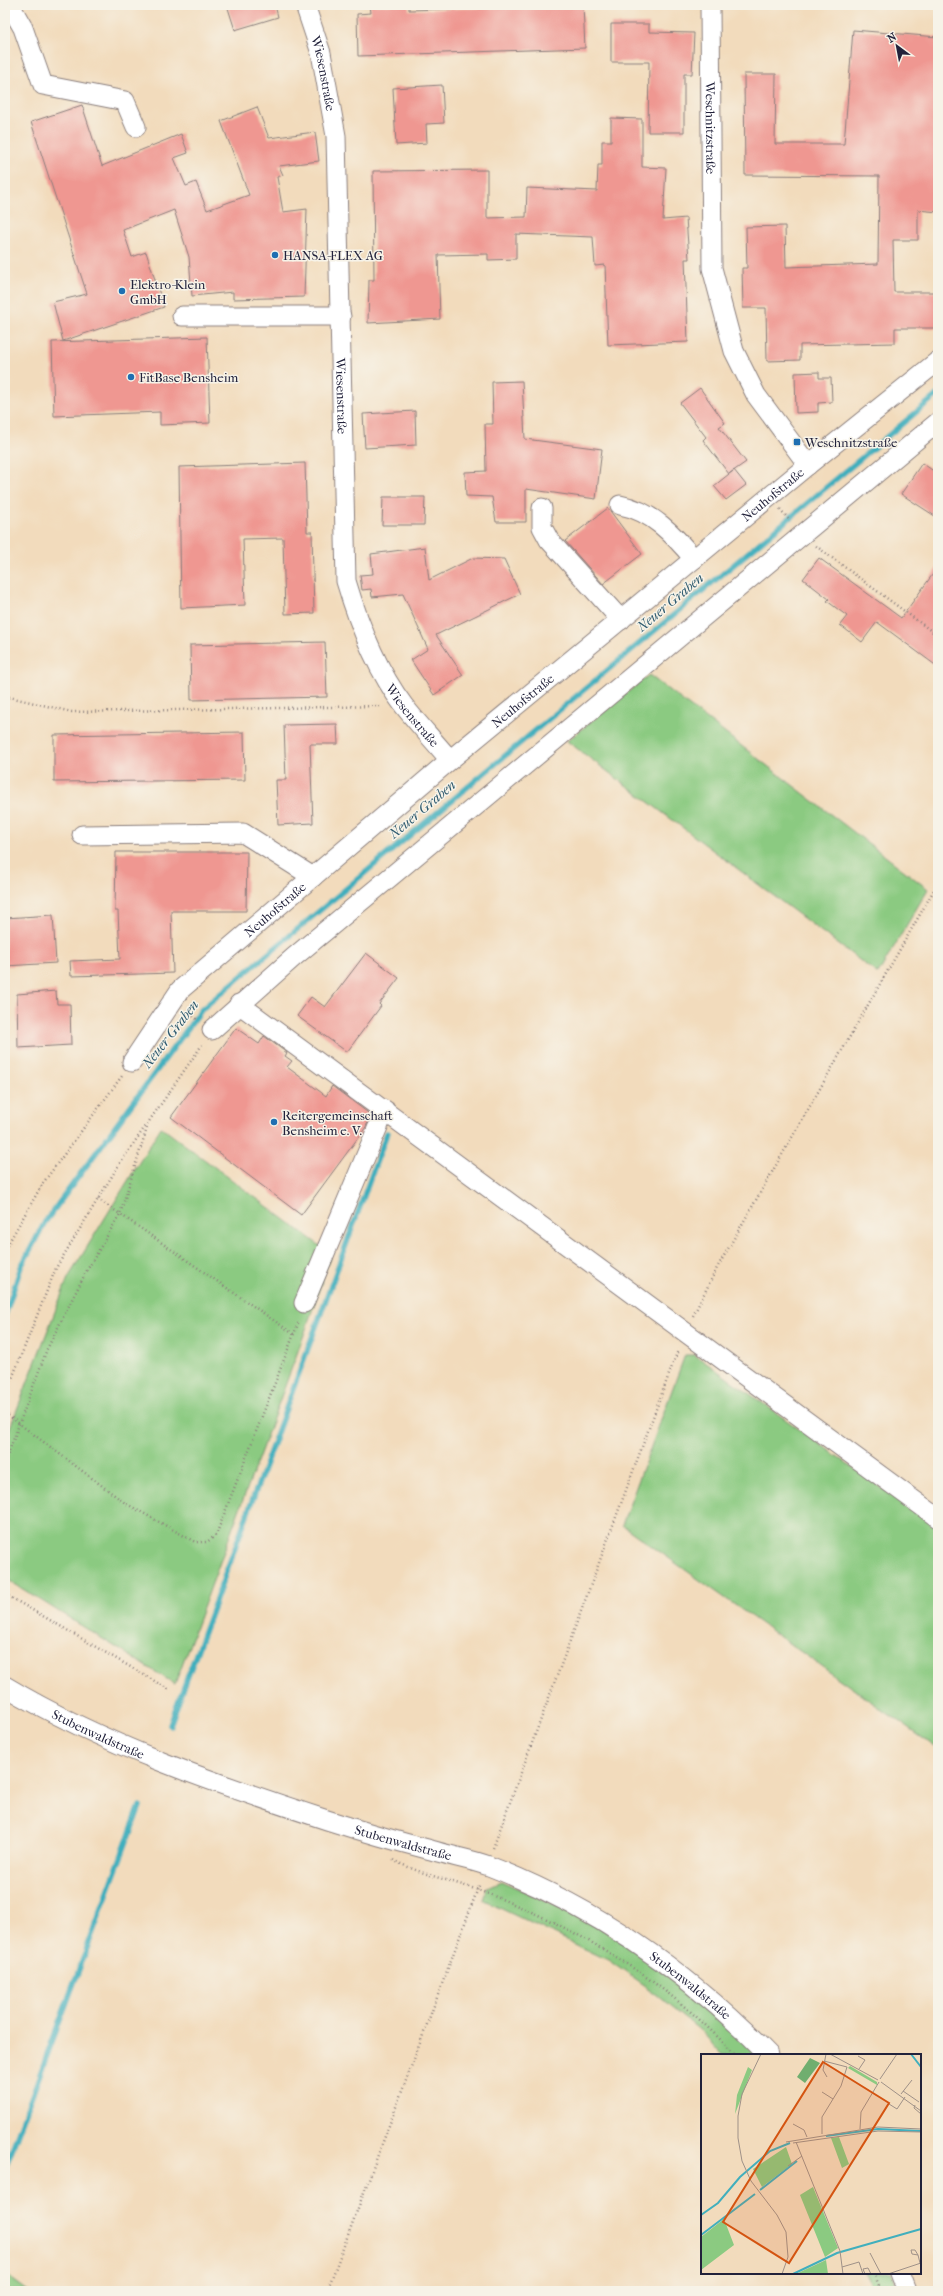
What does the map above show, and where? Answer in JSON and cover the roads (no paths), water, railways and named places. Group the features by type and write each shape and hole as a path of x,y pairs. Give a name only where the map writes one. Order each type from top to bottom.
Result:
{"street":[{"path":"10,5 23,28 43,85 125,101 136,127"},
{"name":"Wiesenstraße","path":"305,5 321,53 336,136 346,581 358,623 380,668 404,706 450,760"},
{"name":"Weschnitzstraße","path":"710,5 712,268 734,351 756,395 808,465"},
{"path":"182,316 341,316"},
{"name":"Neuhofstraße","path":"132,1062 180,990 450,760 808,465 938,361"},
{"path":"212,1030 239,1004 798,531 938,422"},
{"path":"620,505 631,507 658,522 694,559"},
{"path":"542,508 542,527 549,540 620,620"},
{"path":"82,836 243,833 313,877"},
{"path":"239,1004 385,1110 684,1333 938,1518"},
{"path":"304,1303 385,1110"},
{"name":"Stubenwaldstraße","path":"5,1686 76,1724 162,1763 327,1820 487,1866 559,1898 659,1958 712,2000 768,2054"},
{"path":"900,2274 907,2291"}],"waterway":[{"name":"Neuer Graben","path":"5,1315 21,1267 45,1222 202,1009 938,394"},
{"path":"170,1725 387,1133"},
{"path":"5,2168 140,1806"}],"place":[{"name":"HANSA-FLEX AG","path":"275,255"},
{"name":"Elektro-Klein GmbH","path":"122,291"},
{"name":"FitBase Bensheim","path":"131,377"},
{"name":"Weschnitzstraße","path":"797,442"},
{"name":"Reitergemeinschaft Bensheim e. V.","path":"274,1122"}]}
